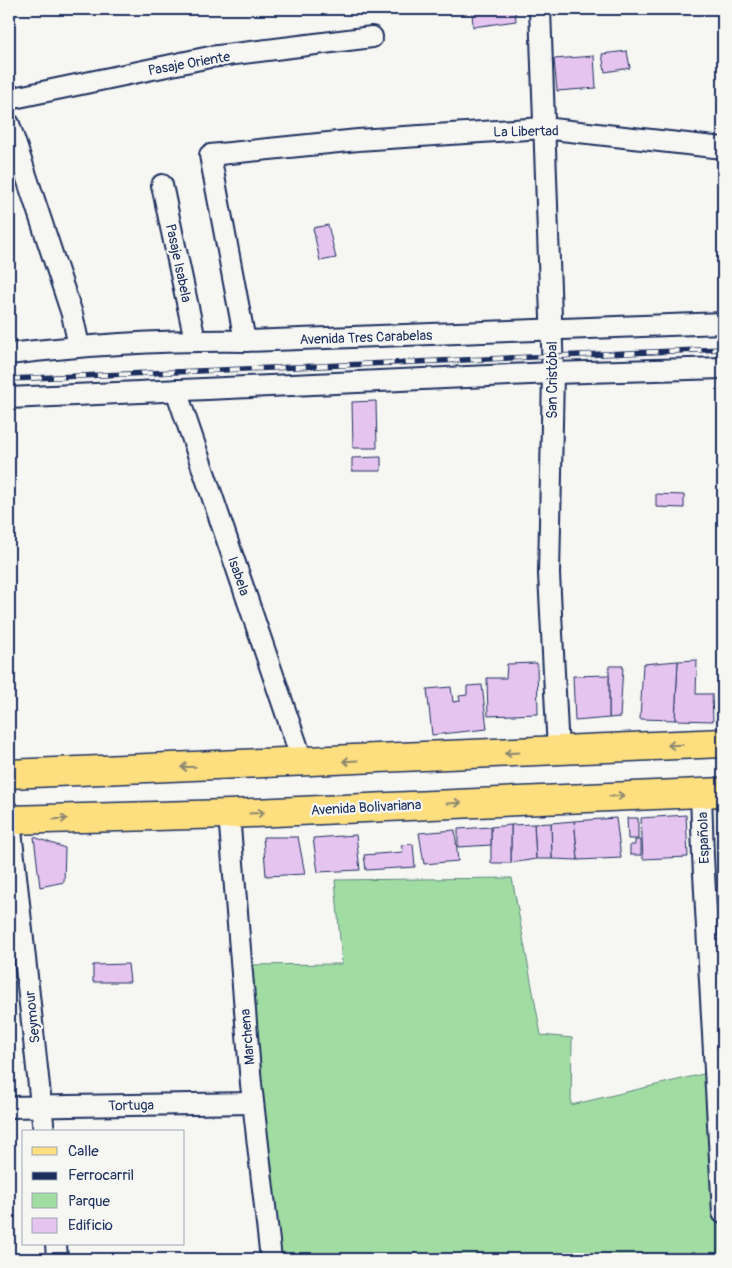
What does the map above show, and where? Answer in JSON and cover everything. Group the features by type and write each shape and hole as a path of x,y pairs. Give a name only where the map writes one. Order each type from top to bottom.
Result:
{"main road":[{"path":"9,774 303,763 723,743"},
{"name":"Avenida Bolivariana","path":"9,817 229,814 712,792"}],"street":[{"name":"San Cristóbal","path":"540,9 553,373 549,574 558,750"},
{"name":"Pasaje Oriente","path":"9,99 210,57 372,37"},
{"path":"9,124 72,314 79,346"},
{"name":"La Libertad","path":"245,341 210,155 358,140 543,128 723,148"},
{"name":"Pasaje Isabela","path":"162,185 195,340"},
{"name":"Avenida Tres Carabelas","path":"9,354 79,346 195,340 245,341 723,323"},
{"path":"9,398 553,373 723,368"},
{"name":"Isabela","path":"176,390 303,763"},
{"name":"Española","path":"712,792 703,856 720,1071 723,1213"},
{"name":"Marchena","path":"229,814 253,1103 271,1259"},
{"name":"Seymour","path":"9,817 44,1130"},
{"name":"Tortuga","path":"9,1106 253,1103"},
{"path":"56,1246 57,1259"}],"green space":[{"path":"512,878 541,1035 572,1038 571,1105 716,1071 723,1213 723,1259 271,1259 241,965 342,964 335,880"}],"building":[{"path":"515,9 516,21 473,27 472,11"},
{"path":"627,51 630,68 605,72 602,54"},
{"path":"594,56 596,88 557,91 554,59"},
{"path":"328,225 336,258 320,261 313,228"},
{"path":"376,401 377,448 353,448 352,402"},
{"path":"381,457 381,471 352,471 352,458"},
{"path":"656,494 684,495 684,508 656,507"},
{"path":"697,660 696,694 712,694 713,721 675,720 678,661"},
{"path":"678,661 675,720 640,719 643,664"},
{"path":"537,663 538,714 488,716 487,678 506,678 507,664"},
{"path":"609,666 623,666 620,717 609,718"},
{"path":"609,675 609,718 575,721 573,676"},
{"path":"482,685 487,729 432,735 427,689 451,687 453,702 460,701 459,696 467,695 467,686"},
{"path":"686,815 688,857 643,859 641,818"},
{"path":"616,818 621,858 578,860 574,821"},
{"path":"627,818 638,818 638,839 628,839"},
{"path":"574,821 578,860 552,859 551,823"},
{"path":"551,823 552,859 536,859 534,824"},
{"path":"534,824 536,859 511,863 511,825"},
{"path":"511,825 511,863 491,863 491,827"},
{"path":"491,827 491,845 458,847 458,829"},
{"path":"455,830 458,861 424,864 419,833"},
{"path":"356,835 360,870 318,872 313,838"},
{"path":"34,837 65,848 64,882 40,887"},
{"path":"263,837 298,837 305,874 266,876"},
{"path":"635,840 641,840 641,855 630,855 630,845 635,845"},
{"path":"413,844 415,867 366,870 364,855 403,852 401,845"},
{"path":"128,964 130,982 93,982 93,965"}],"railway":[{"path":"9,379 723,349"}]}
